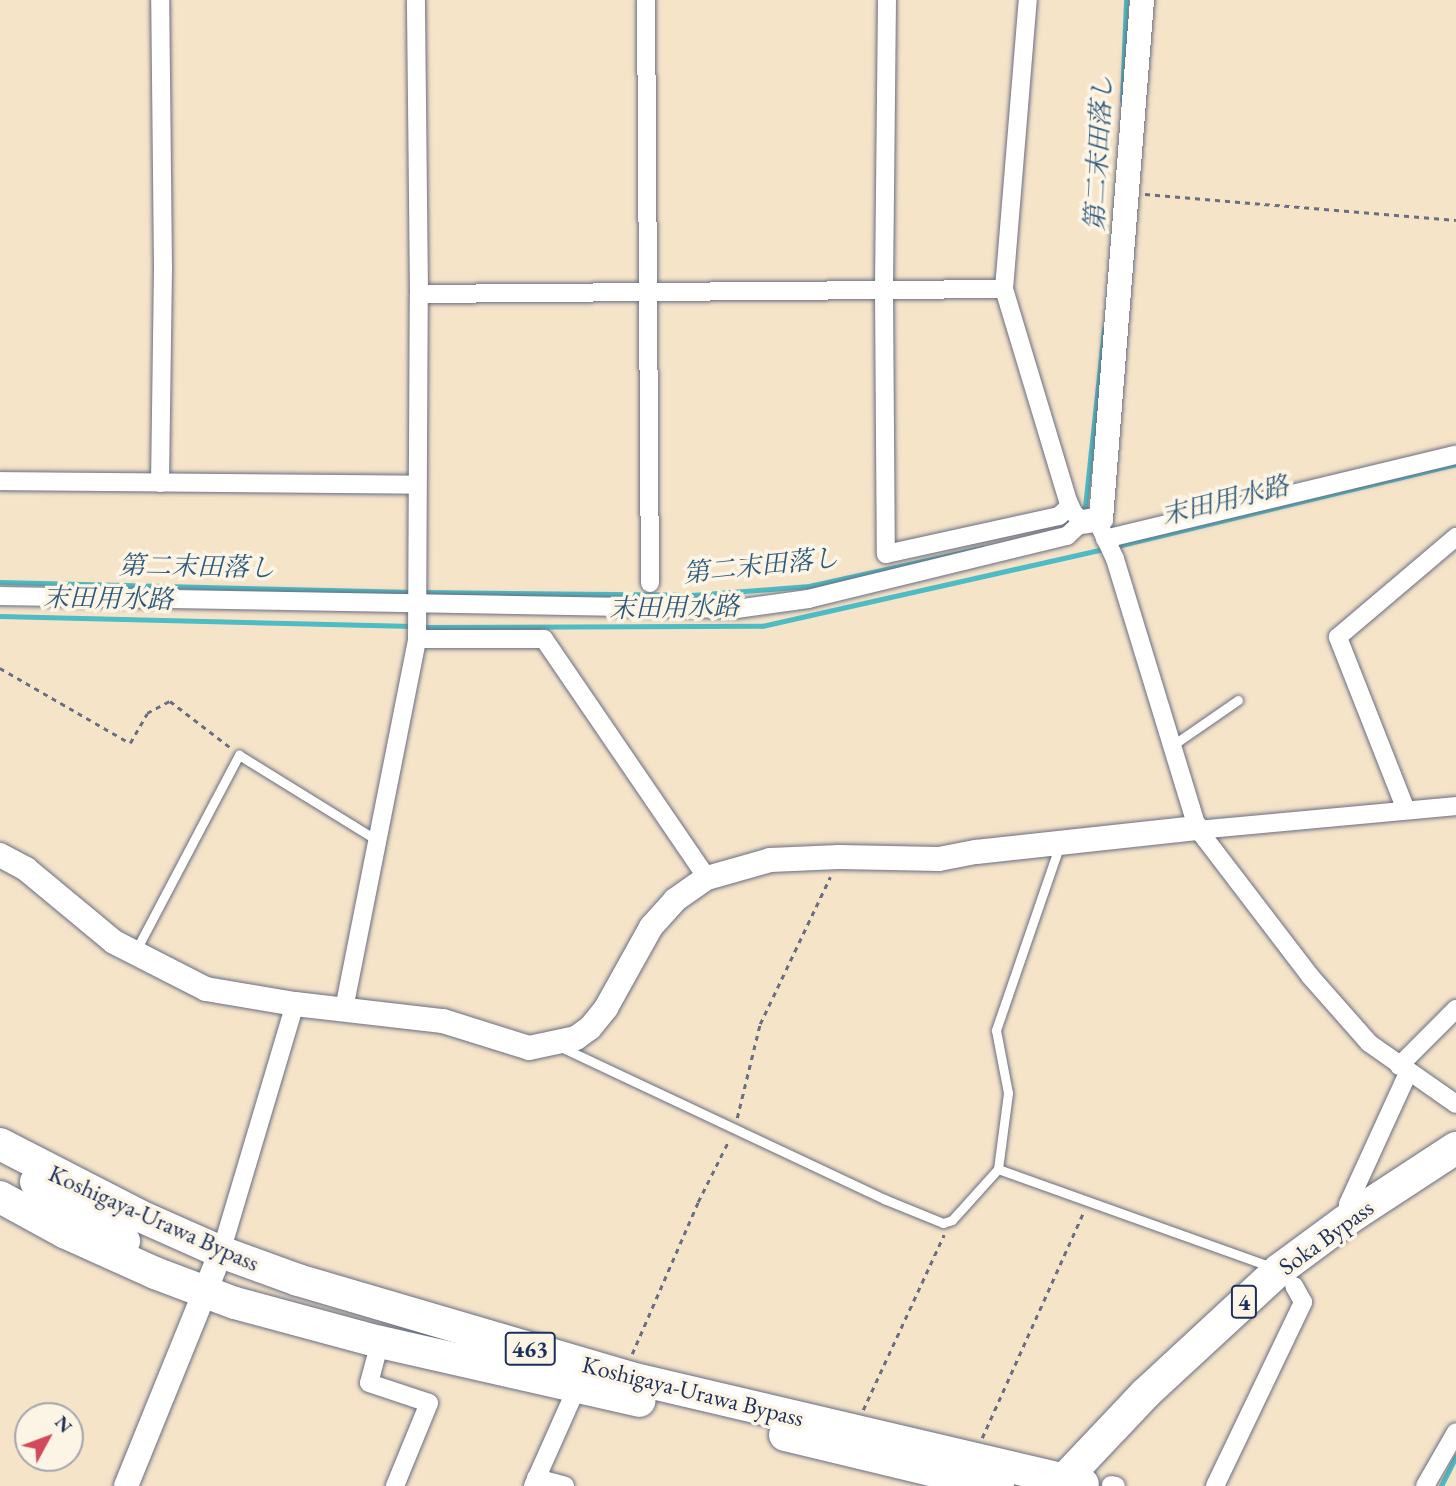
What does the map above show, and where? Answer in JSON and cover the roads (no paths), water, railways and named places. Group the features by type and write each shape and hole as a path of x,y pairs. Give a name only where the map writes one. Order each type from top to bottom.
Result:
{"highway":[{"name":"Koshigaya-Urawa Bypass","path":"0,1144 140,1216 211,1274 298,1280 631,1378 1086,1484"},
{"name":"Soka Bypass","path":"1086,1484 1286,1278 1355,1214 1456,1148"},
{"path":"0,1158 115,1237 211,1274"},
{"name":"Soka Bypass","path":"1286,1278 1367,1230 1456,1171"},
{"name":"Koshigaya-Urawa Bypass","path":"0,1197 66,1233 211,1274 380,1342 998,1486"}],"street":[{"path":"160,0 163,268 160,483"},
{"path":"344,1009 417,639 419,294 416,0"},
{"path":"646,0 650,583"},
{"path":"887,0 884,292 886,554 1059,516 1090,521 1456,455"},
{"path":"1028,0 1004,289 1090,521 1115,559 1197,829 1310,976 1369,1043 1456,1104"},
{"path":"0,596 736,609 807,599 1068,536 1090,521 1125,192 1142,0"},
{"path":"419,294 1004,289"},
{"path":"0,481 417,485"},
{"path":"1406,810 1338,636 1456,537"},
{"path":"417,639 544,639 707,878"},
{"path":"0,855 26,869 114,942 206,989 295,1004 443,1021 529,1048 576,1038 601,1017 651,927 675,900 707,878 770,860 839,857 939,859 1061,842 1456,806"},
{"path":"126,1486 211,1274 295,1004"},
{"path":"1355,1214 1348,1204 1404,1069 1456,1009"},
{"path":"1215,1486 1303,1302 1286,1278"},
{"path":"380,1342 369,1383 429,1403 395,1486"},
{"path":"565,1486 534,1482 577,1387"},
{"path":"1425,1486 1456,1432"}],"lane":[{"path":"1173,745 1238,699"},
{"path":"135,953 239,755 378,841"},
{"path":"553,1044 884,1199 943,1223 951,1220 998,1169 1008,1093 996,1030 1061,842"},
{"path":"998,1169 1286,1278"}],"waterway":[{"name":"第二末田落し","path":"1122,101 1126,0"},
{"name":"第二末田落し","path":"1079,513 1085,507 1104,329"},
{"name":"末田用水路","path":"1113,547 1456,464"},
{"name":"第二末田落し","path":"421,592 692,595 809,586 982,548"},
{"name":"末田用水路","path":"422,627 762,626 1105,549"},
{"name":"第二末田落し","path":"0,582 412,592"},
{"name":"末田用水路","path":"0,616 413,626"},
{"path":"1441,1486 1456,1457"}]}
